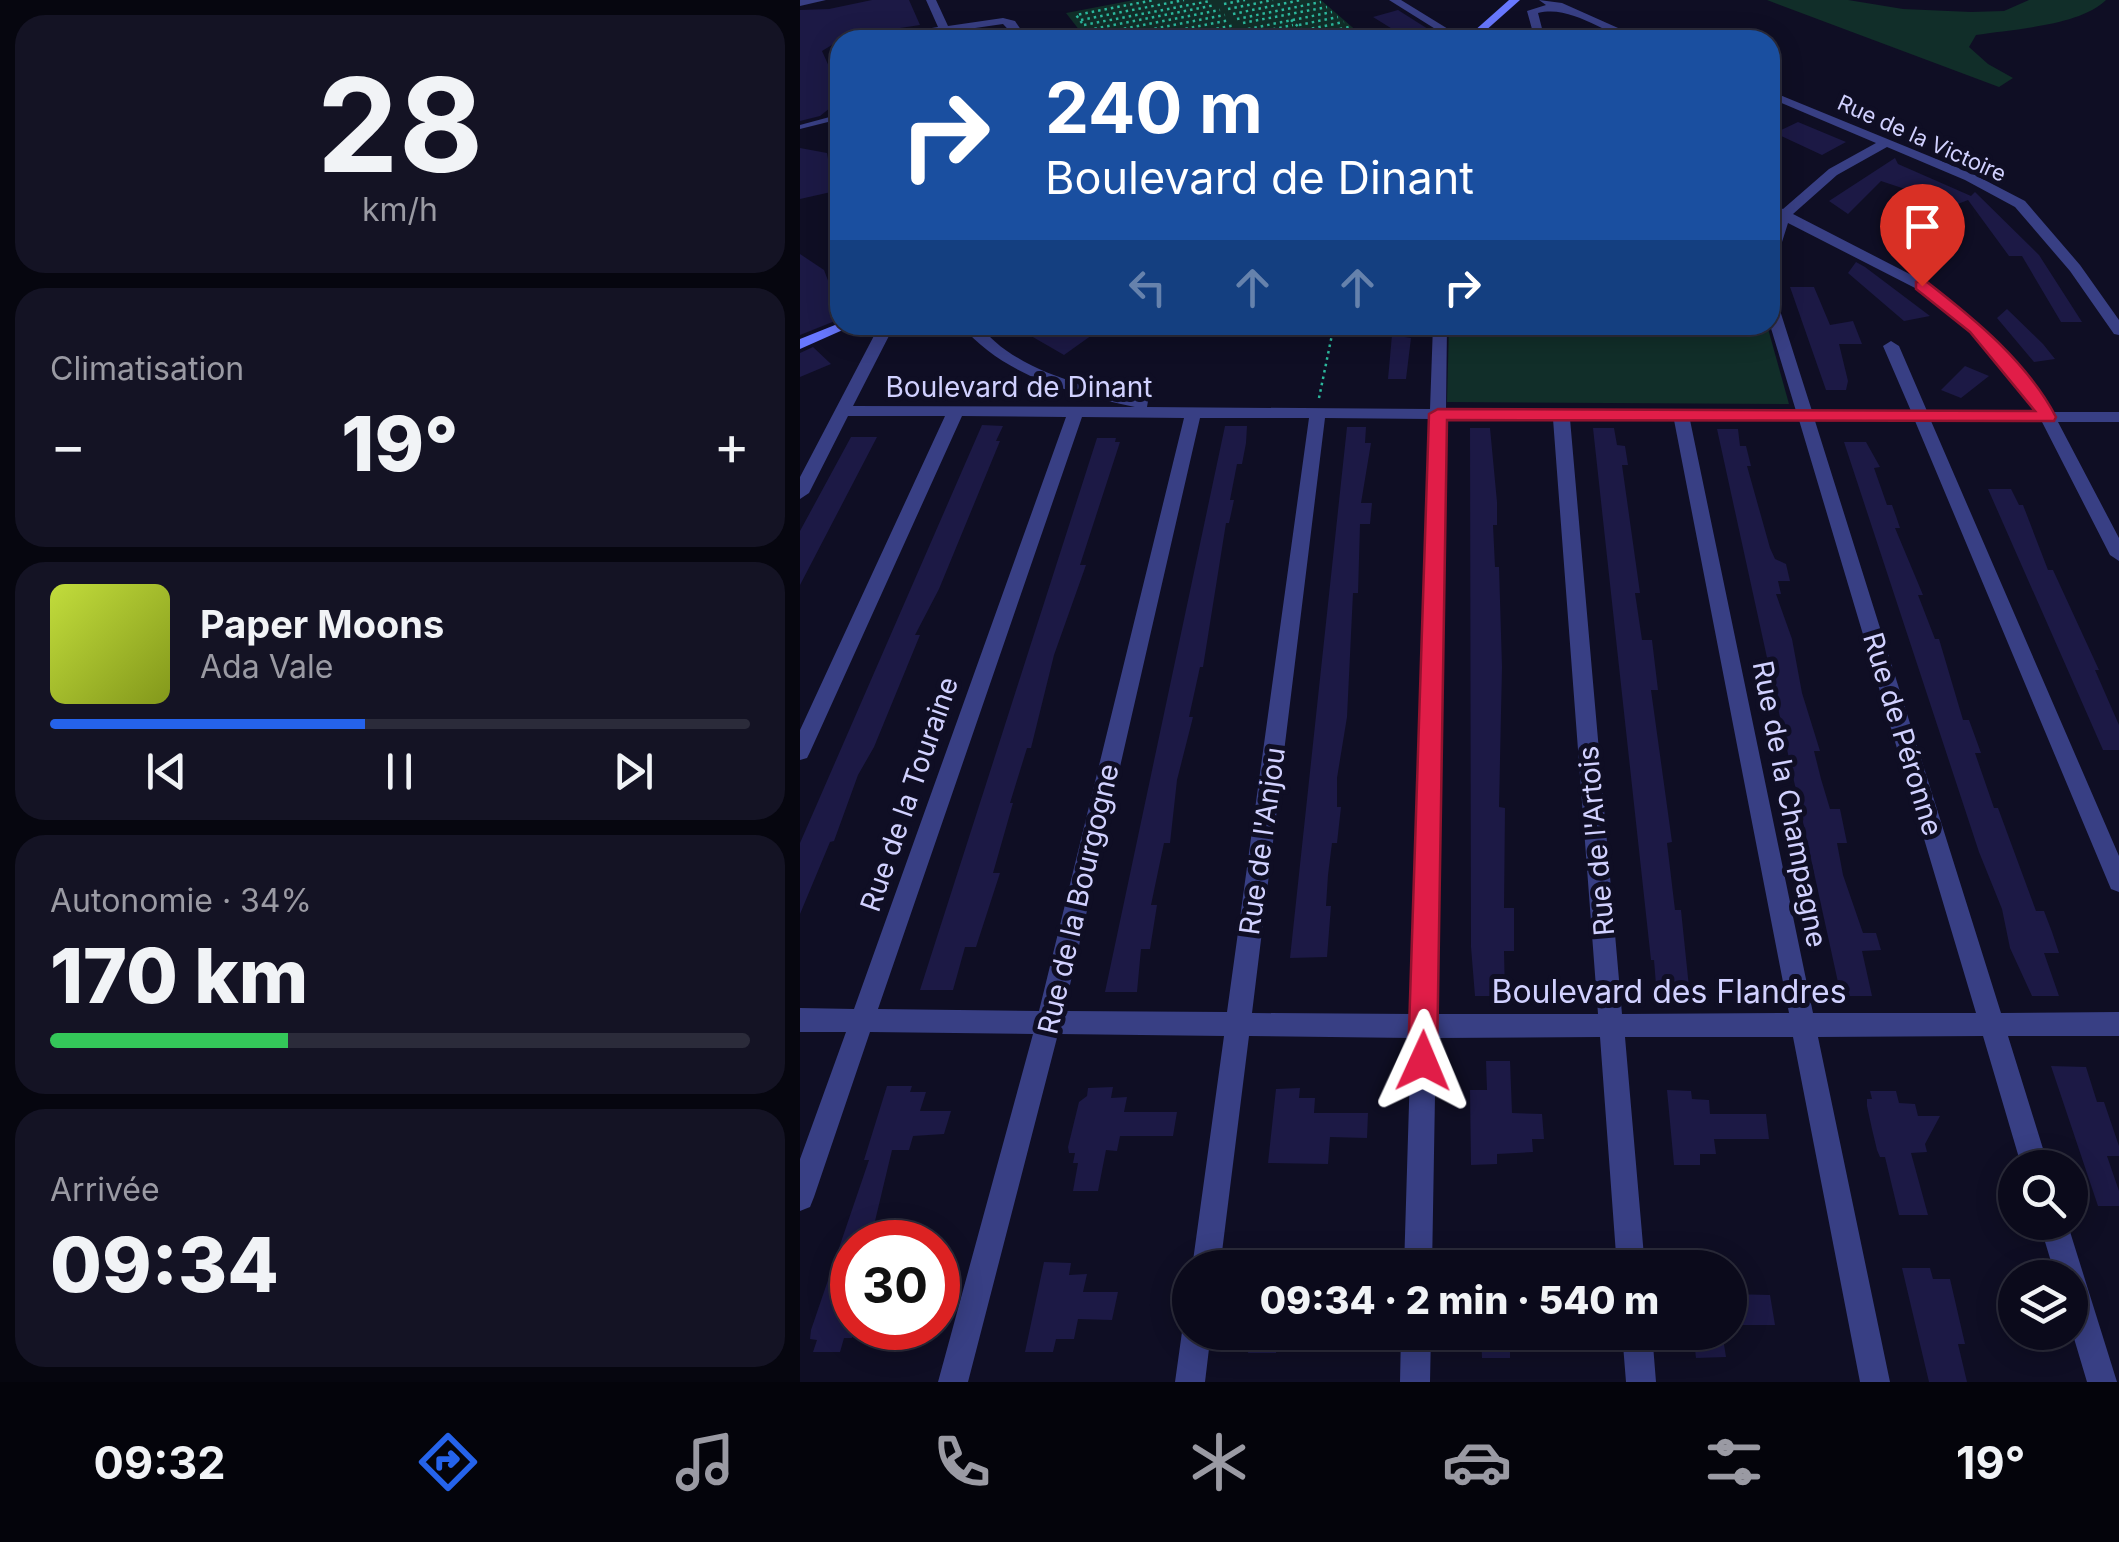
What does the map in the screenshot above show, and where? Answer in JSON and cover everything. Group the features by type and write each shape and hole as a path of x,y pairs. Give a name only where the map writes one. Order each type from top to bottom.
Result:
{"street":[{"path":"800,3 821,0"},
{"path":"931,0 944,28"},
{"path":"1394,0 1444,30"},
{"path":"1482,30 1516,0"},
{"path":"1544,0 1617,30"},
{"path":"1536,30 1532,12 1558,5"},
{"path":"933,30 1002,21 1011,23 1016,30"},
{"name":"Rue de la Victoire","path":"1780,98 1970,176 2020,204 2075,268 2119,331"},
{"path":"1780,209 1832,172 1886,143"},
{"path":"1780,213 1922,286 1976,328 2038,399 2119,556"},
{"path":"800,344 830,332"},
{"name":"Rue de Péronne","path":"1780,333 2031,1150"},
{"path":"800,493 883,335"},
{"name":"Boulevard de Dinant","path":"977,335 1042,376 1105,397 1193,414"},
{"path":"1418,1250 1440,335"},
{"path":"1890,346 2119,882"},
{"path":"1005,412 1022,409 1038,399 1045,388 1042,376"},
{"path":"800,752 956,411"},
{"name":"Boulevard de Dinant","path":"844,412 2119,418"},
{"name":"Rue de la Touraine","path":"800,1196 1076,412"},
{"name":"Rue de la Bourgogne","path":"953,1382 1049,1022 1193,414"},
{"name":"Rue de l'Artois","path":"1561,414 1630,1250"},
{"name":"Rue de la Champagne","path":"1681,414 1875,1382"},
{"name":"Rue de l'Anjou","path":"1208,1250 1317,415"},
{"name":"Boulevard des Flandres","path":"800,1020 1424,1026 2119,1024"},
{"path":"2088,1336 2102,1382"},
{"path":"1190,1382 1194,1350"},
{"path":"1415,1382 1416,1350"},
{"path":"1637,1350 1640,1382"}],"lane":[{"path":"800,127 830,120"}],"path":[{"path":"1154,0 1076,15 1088,30 1215,6"},
{"path":"1080,20 1184,0"},
{"path":"1084,25 1210,0 1240,30"},
{"path":"1224,4 1245,0"},
{"path":"1228,9 1271,0 1303,30 1344,22"},
{"path":"1233,14 1301,0"},
{"path":"1132,2 1156,29"},
{"path":"1237,18 1321,2"},
{"path":"1243,23 1326,7"},
{"path":"1119,30 1220,10"},
{"path":"1248,29 1294,24 1332,12"},
{"path":"1151,30 1225,15"},
{"path":"1260,30 1338,17"},
{"path":"1180,30 1230,20"},
{"path":"1210,30 1235,25"},
{"path":"1340,30 1350,28"},
{"path":"1317,415 1332,335"}],"green space":[{"path":"1134,0 1321,0 1356,30 1079,30 1066,13"},
{"path":"1767,0 1848,0 1903,9 1971,12 2004,11 2029,0 2106,0 2063,21 1976,35 1969,47 2013,78 1999,87"},
{"path":"1449,335 1770,335 1789,404 1447,402"}],"building":[{"path":"872,0 909,0 920,25 887,30 830,30 830,46 822,51 830,69 830,108 820,116 800,121 800,10"},
{"path":"1398,10 1428,29 1394,30 1373,17"},
{"path":"1798,122 1846,142 1822,155 1780,135 1780,131"},
{"path":"800,148 827,153 830,192 800,199"},
{"path":"1895,158 1898,164 1971,196 1975,192 2039,255 2082,322 2061,322 2022,256 2009,256 1968,200 1950,207 1913,186 1908,190 1881,181 1848,214 1829,201"},
{"path":"800,254 824,270 830,286 830,323 800,335"},
{"path":"1856,262 1930,316 1904,321 1848,273"},
{"path":"1790,287 1814,287 1830,325 1853,321 1862,344 1839,344 1848,381 1846,390 1826,390"},
{"path":"2007,309 2055,359 2034,362 1997,318"},
{"path":"1029,335 1092,335 1064,355"},
{"path":"1392,335 1411,338 1406,379 1388,379"},
{"path":"813,347 831,364 800,377 800,353"},
{"path":"1965,366 1989,376 1961,398 1941,390"},
{"path":"982,425 1003,426 996,441 1000,441 939,589 915,635 920,635 874,747 858,775 834,841 830,842 800,914 800,843"},
{"path":"1225,426 1247,426 1246,443 1230,500 1234,500 1226,523 1203,667 1177,780 1170,843 1164,843 1151,905 1157,905 1150,949 1141,949 1137,992 1105,992"},
{"path":"1347,427 1366,427 1365,443 1371,443 1361,503 1372,503 1370,524 1360,524 1358,593 1353,593 1347,717 1337,778 1337,807 1341,807 1328,875 1326,906 1331,906 1327,957 1290,958"},
{"path":"1470,428 1490,428 1497,502 1497,525 1493,525 1495,567 1499,567 1502,667 1499,807 1505,808 1504,908 1514,908 1514,951 1504,951 1505,996 1475,996 1471,947"},
{"path":"1593,428 1614,428 1617,445 1625,446 1628,465 1622,465 1640,593 1635,593 1642,640 1652,640 1658,690 1651,690 1672,842 1667,843 1675,910 1681,910 1690,997 1657,997"},
{"path":"1717,429 1738,429 1740,446 1746,446 1751,466 1747,466 1770,548 1775,559 1786,564 1790,581 1778,581 1781,594 1776,594 1792,639 1802,693 1820,751 1814,751 1821,779 1830,809 1840,809 1847,843 1837,843 1843,875 1863,933 1876,933 1881,950 1862,951 1872,996 1841,996"},
{"path":"851,437 877,437 800,585 800,531"},
{"path":"1097,438 1116,438 1115,442 1120,442 1080,565 1086,565 1054,655 1031,748 1027,748 1010,803 993,873 1000,873 976,947 965,947 953,990 920,990"},
{"path":"1844,442 1866,442 1880,467 1874,468 1887,505 1892,505 1896,516 1900,528 1895,528 1923,595 1918,595 1935,639 1939,639 1963,720 1969,720 1981,753 1975,753 1994,808 1998,808 2036,911 2044,911 2052,932 2059,953 2044,953 2059,996 2032,996 2010,948 2002,909 1979,852"},
{"path":"1988,489 2011,489 2019,505 2023,505 2048,570 2053,570 2099,670 2095,670 2119,725 2119,750 2103,750"},
{"path":"1486,1061 1510,1061 1512,1113 1542,1114 1544,1139 1532,1139 1533,1152 1497,1154 1497,1164 1471,1165 1470,1090 1487,1090"},
{"path":"2051,1066 2086,1067 2097,1102 2104,1102 2119,1146 2119,1156 2107,1156 2119,1191 2119,1206 2098,1206 2088,1176 2088,1150 2079,1150"},
{"path":"887,1086 912,1086 910,1092 926,1092 920,1111 951,1111 944,1134 913,1136 909,1150 892,1150 875,1220 849,1220 869,1160 864,1160"},
{"path":"1113,1087 1111,1098 1127,1097 1124,1112 1177,1112 1173,1136 1120,1136 1117,1151 1106,1150 1098,1191 1073,1191 1078,1163 1073,1163 1075,1153 1069,1153 1068,1147 1079,1102 1087,1096 1088,1088"},
{"path":"1300,1088 1299,1098 1315,1098 1314,1113 1368,1113 1367,1138 1330,1137 1328,1164 1268,1163 1276,1089"},
{"path":"1667,1090 1691,1091 1692,1099 1709,1100 1710,1114 1766,1114 1769,1139 1714,1139 1716,1154 1700,1154 1700,1165 1674,1165"},
{"path":"1870,1091 1896,1091 1899,1103 1915,1104 1918,1116 1940,1116 1925,1144 1927,1152 1911,1153 1928,1215 1899,1215 1885,1157 1880,1157 1872,1129 1867,1106 1867,1099 1872,1099"},
{"path":"1044,1262 1071,1263 1069,1275 1087,1274 1083,1292 1118,1292 1112,1320 1078,1319 1074,1339 1056,1339 1053,1352 1025,1352"},
{"path":"1902,1268 1930,1268 1933,1279 1950,1279 1965,1344 1958,1344 1967,1382 1929,1382"},
{"path":"830,1274 830,1350 840,1352 813,1352 817,1340 810,1339"},
{"path":"1747,1294 1770,1295 1775,1325 1747,1325"},
{"path":"1248,1350 1276,1350 1276,1353 1248,1353"},
{"path":"1482,1350 1510,1350 1510,1358 1482,1358"},
{"path":"1695,1350 1725,1350 1726,1357 1696,1358"}],"route":[{"path":"1423,1061 1438,414 2047,417 2038,399 1976,328 1922,286"}]}
